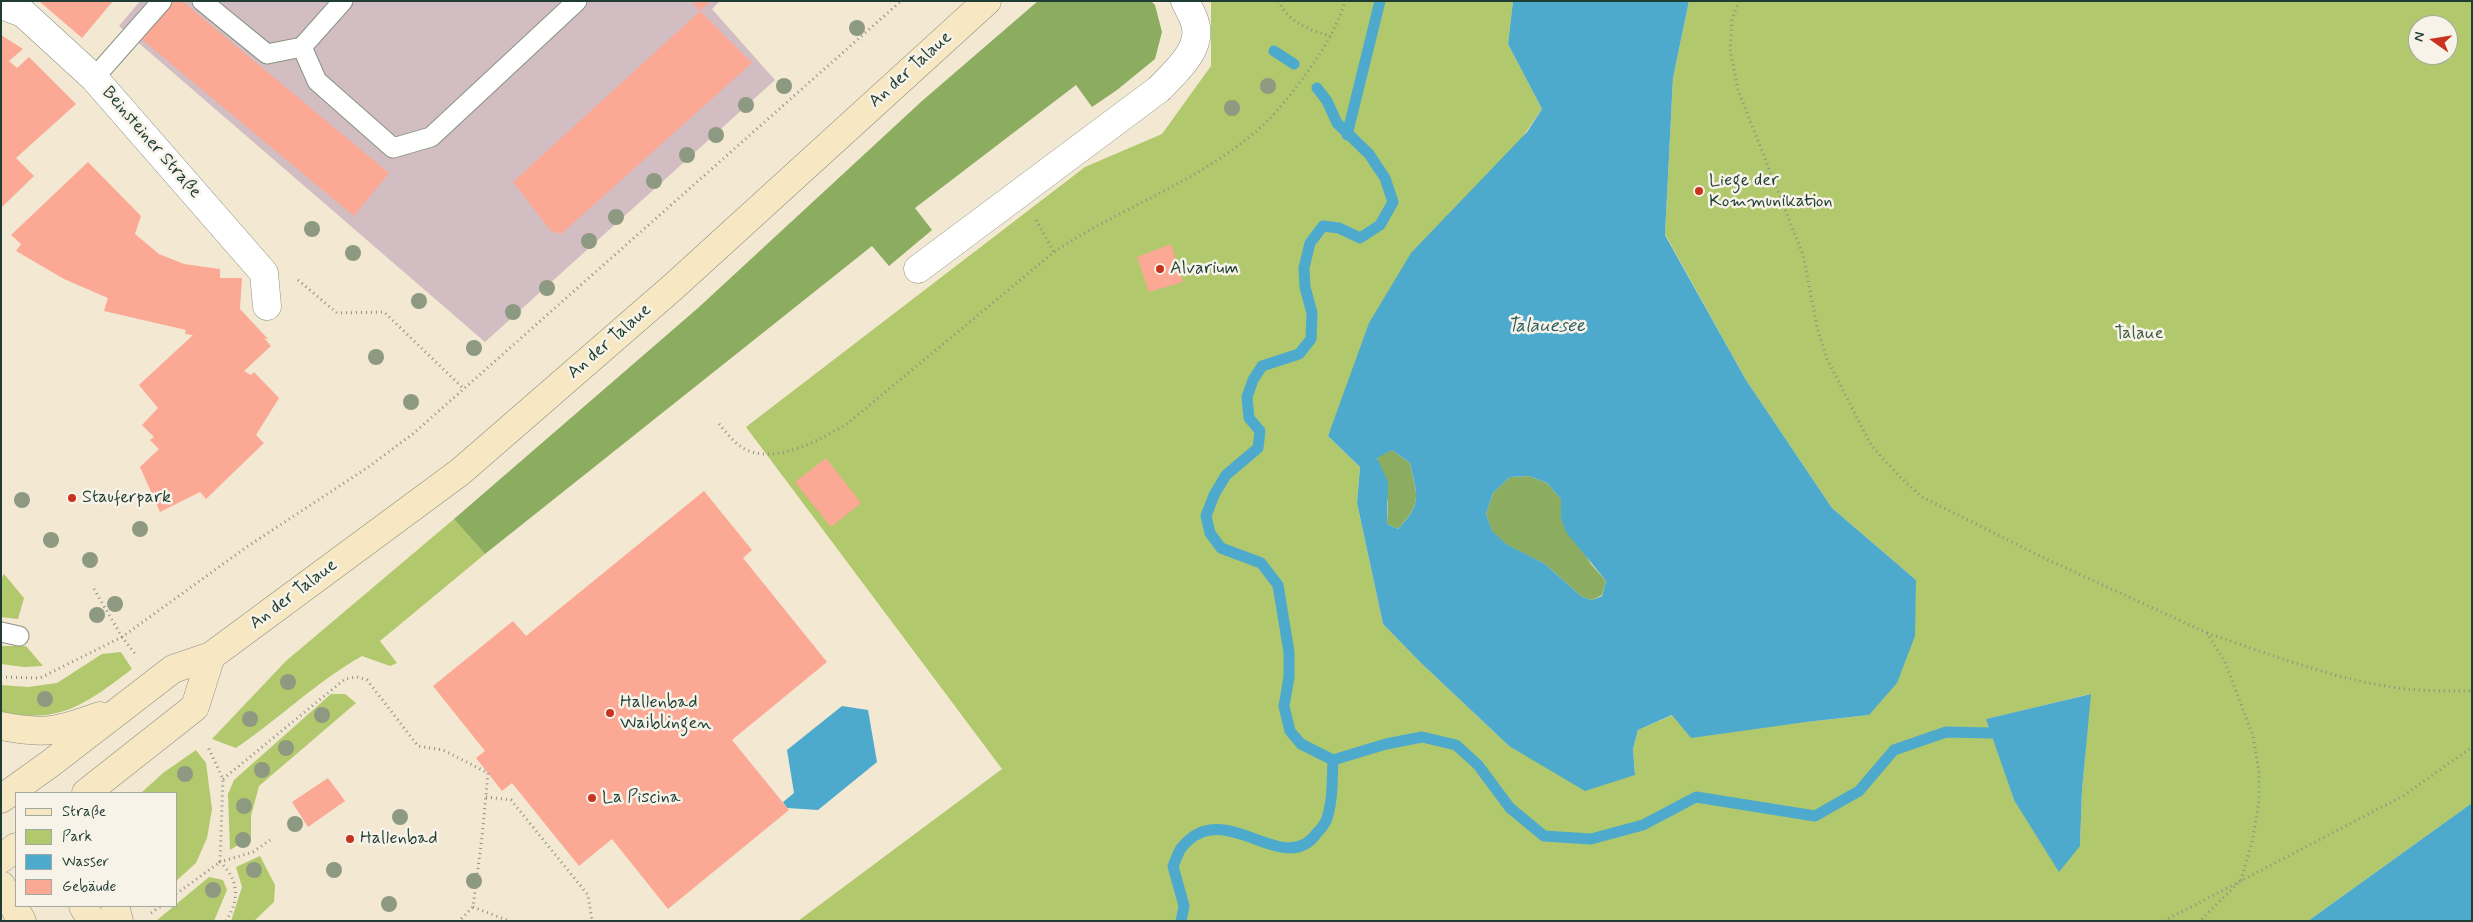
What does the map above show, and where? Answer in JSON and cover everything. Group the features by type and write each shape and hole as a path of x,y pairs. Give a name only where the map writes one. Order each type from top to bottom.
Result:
{"street":[{"name":"An der Talaue","path":"6,797 173,669 211,656 460,472 673,287 987,1"},
{"path":"918,269 1159,88 1187,58 1196,34 1196,23 1185,1"},
{"name":"Beinsteiner Straße","path":"1,5 23,13 94,78 264,273 267,306"},
{"path":"87,792 195,707 211,656"},
{"path":"1,726 31,732 59,730 120,710"},
{"path":"116,792 119,783 143,748"},
{"path":"1,859 15,848"},
{"path":"1,885 22,921"},
{"path":"83,907 92,921"},
{"path":"115,907 118,921"}],"lane":[{"path":"94,78 162,1"},
{"path":"202,1 267,54 302,47 343,1"},
{"path":"302,47 317,81 393,148 431,137 577,1"}],"path":[{"path":"1,676 40,678 122,637 248,546 367,468 414,433 901,1"},
{"path":"1278,1 1293,21 1308,30 1331,36"},
{"path":"719,424 739,446 748,451 771,453 814,443 848,423 1054,252 1087,230 1197,173 1253,134 1300,82 1331,36 1345,1"},
{"path":"1739,1 1732,20 1730,49 1738,90 1803,255 1818,331 1826,360 1871,445 1899,476 1922,497 1948,512 2207,633 2330,672 2379,684 2406,689 2472,691"},
{"path":"297,279 337,313 384,312 464,389"},
{"path":"94,589 122,637 136,655"},
{"path":"2200,921 2241,880 2253,838 2259,801 2259,772 2253,736 2225,662 2207,633"},
{"path":"223,779 345,679 357,676 367,680 418,746 443,750 488,773 473,907 459,921"},
{"path":"208,747 223,779 220,862 230,872 237,888 235,903 226,921"},
{"path":"2164,921 2403,796 2472,747"},
{"path":"486,797 511,800 588,895 592,921"},
{"path":"178,893 220,862 254,852 270,840"},
{"path":"146,916 160,907"},
{"path":"473,907 509,921"}],"shaded area":[{"path":"140,1 720,1 712,9 775,80 485,342 119,26"}],"green space":[{"path":"1038,1 1151,1 1155,5 1162,32 1155,59 1117,90 1092,107 1076,85 915,208 932,230 889,266 872,246 485,554 454,519 698,308 922,101"},
{"name":"Talaue","path":"1211,1 1513,1 1508,44 1542,109 1344,395 1328,436 1360,467 1357,503 1383,624 1420,662 1509,746 1635,775 1633,749 1638,730 1673,715 1806,722 1869,715 1916,580 1832,508 1746,380 1665,234 1673,78 1689,1 2472,1 2472,803 2308,921 798,921 1002,769 746,427 1085,167 1162,134 1211,66","holes":["2090,694 2082,790 2080,846 2014,800 1987,719"]},
{"path":"1392,450 1410,463 1416,492 1415,505 1398,529 1387,524 1388,502 1377,457"},
{"path":"1529,476 1547,483 1561,499 1561,518 1591,564 1606,581 1602,595 1592,600 1582,597 1545,564 1505,544 1492,532 1486,514 1493,493 1510,477"},
{"path":"454,519 485,554 380,641 397,663 390,666 362,656 329,677 236,748 212,739 286,661"},
{"path":"4,574 24,598 18,619 1,617 1,579"},
{"path":"1,646 26,646 43,666 24,667 1,664"},
{"path":"121,652 132,669 101,692 72,708 40,716 1,712 1,685 28,687 57,683 102,654"},
{"path":"331,694 345,694 356,703 259,786 251,816 251,837 230,850 228,794 234,780"},
{"path":"196,750 206,763 212,809 207,838 196,863 178,879 178,792 142,792 163,773"},
{"path":"260,856 275,885 274,902 254,921 231,921 242,887 236,867"},
{"path":"209,877 223,880 227,890 214,921 156,921 173,907 178,907 178,903"}],"water":[{"name":"Talauesee","path":"1513,1 1689,1 1673,78 1665,235 1746,380 1832,508 1916,580 1915,636 1897,683 1869,715 1691,738 1672,715 1638,730 1633,749 1635,775 1585,791 1509,746 1420,662 1383,624 1357,503 1360,467 1328,436 1369,323 1411,253 1527,132 1542,109 1508,44","holes":["1392,450 1410,463 1416,492 1415,505 1398,529 1387,524 1388,482 1377,458","1529,476 1547,483 1561,499 1561,518 1566,532 1606,581 1602,596 1592,600 1582,597 1545,564 1506,544 1492,531 1486,514 1493,493 1510,477"]},
{"path":"2091,694 2082,790 2080,846 2059,872 2014,800 1986,719"},
{"path":"842,706 868,710 877,762 818,810 787,808 783,802 794,793 787,750"},
{"path":"2472,803 2472,921 2308,921"}],"building":[{"path":"39,1 113,1 82,38"},
{"path":"169,1 182,1 389,173 354,216 139,37"},
{"path":"692,1 711,1 700,11"},
{"path":"700,11 752,63 561,234 551,231 513,182"},
{"path":"1,35 23,49 9,61 17,68 29,57 76,104 16,158 34,176 1,208"},
{"path":"88,162 141,216 135,234 159,254 184,264 220,269 220,278 242,278 240,309 268,339 264,338 271,346 244,371 251,375 254,372 279,398 256,435 264,443 206,499 200,492 160,512 140,467 159,449 150,440 154,437 142,425 158,408 139,385 193,335 185,334 186,330 104,311 108,298 64,279 16,251 21,244 11,235"},
{"name":"Alvarium","path":"1171,244 1183,282 1149,292 1137,257"},
{"path":"826,458 861,503 831,527 795,482"},
{"name":"Hallenbad Waiblingen","path":"704,491 752,550 743,558 827,662 732,740 789,810 668,909 612,839 579,866 512,783 502,791 476,758 485,751 433,686 513,621 526,636"},
{"path":"328,778 345,801 308,827 292,802"}],"waterway":[{"path":"1347,135 1380,1"},
{"path":"1274,51 1294,64"},
{"path":"1317,88 1327,101 1337,123 1369,154 1385,178 1393,202 1380,225 1360,238 1339,228 1323,226 1310,243 1304,268 1305,287 1312,313 1311,339 1299,354 1262,366 1253,380 1247,397 1249,418 1260,431 1258,448 1226,475 1214,495 1206,516 1210,533 1221,548 1261,563 1278,585 1289,652 1289,677 1284,706 1290,731 1301,744 1333,760"},
{"path":"1333,760 1386,744 1422,737 1456,745 1478,765 1510,808 1544,836 1591,839 1643,825 1696,797 1815,816 1859,791 1894,750 1946,732 1992,733"},
{"path":"1181,921 1184,906 1173,866 1183,846 1199,833 1217,829 1235,832 1271,845 1288,848 1303,845 1318,832 1326,821 1331,799 1333,760"}],"place":[{"name":"Liege der Kommunikation","path":"1699,191"},
{"name":"Alvarium","path":"1160,269"},
{"name":"Stauferpark","path":"72,498"},
{"name":"Hallenbad Waiblingen","path":"610,713"},
{"name":"La Piscina","path":"592,798"},
{"name":"Hallenbad","path":"350,839"}]}
